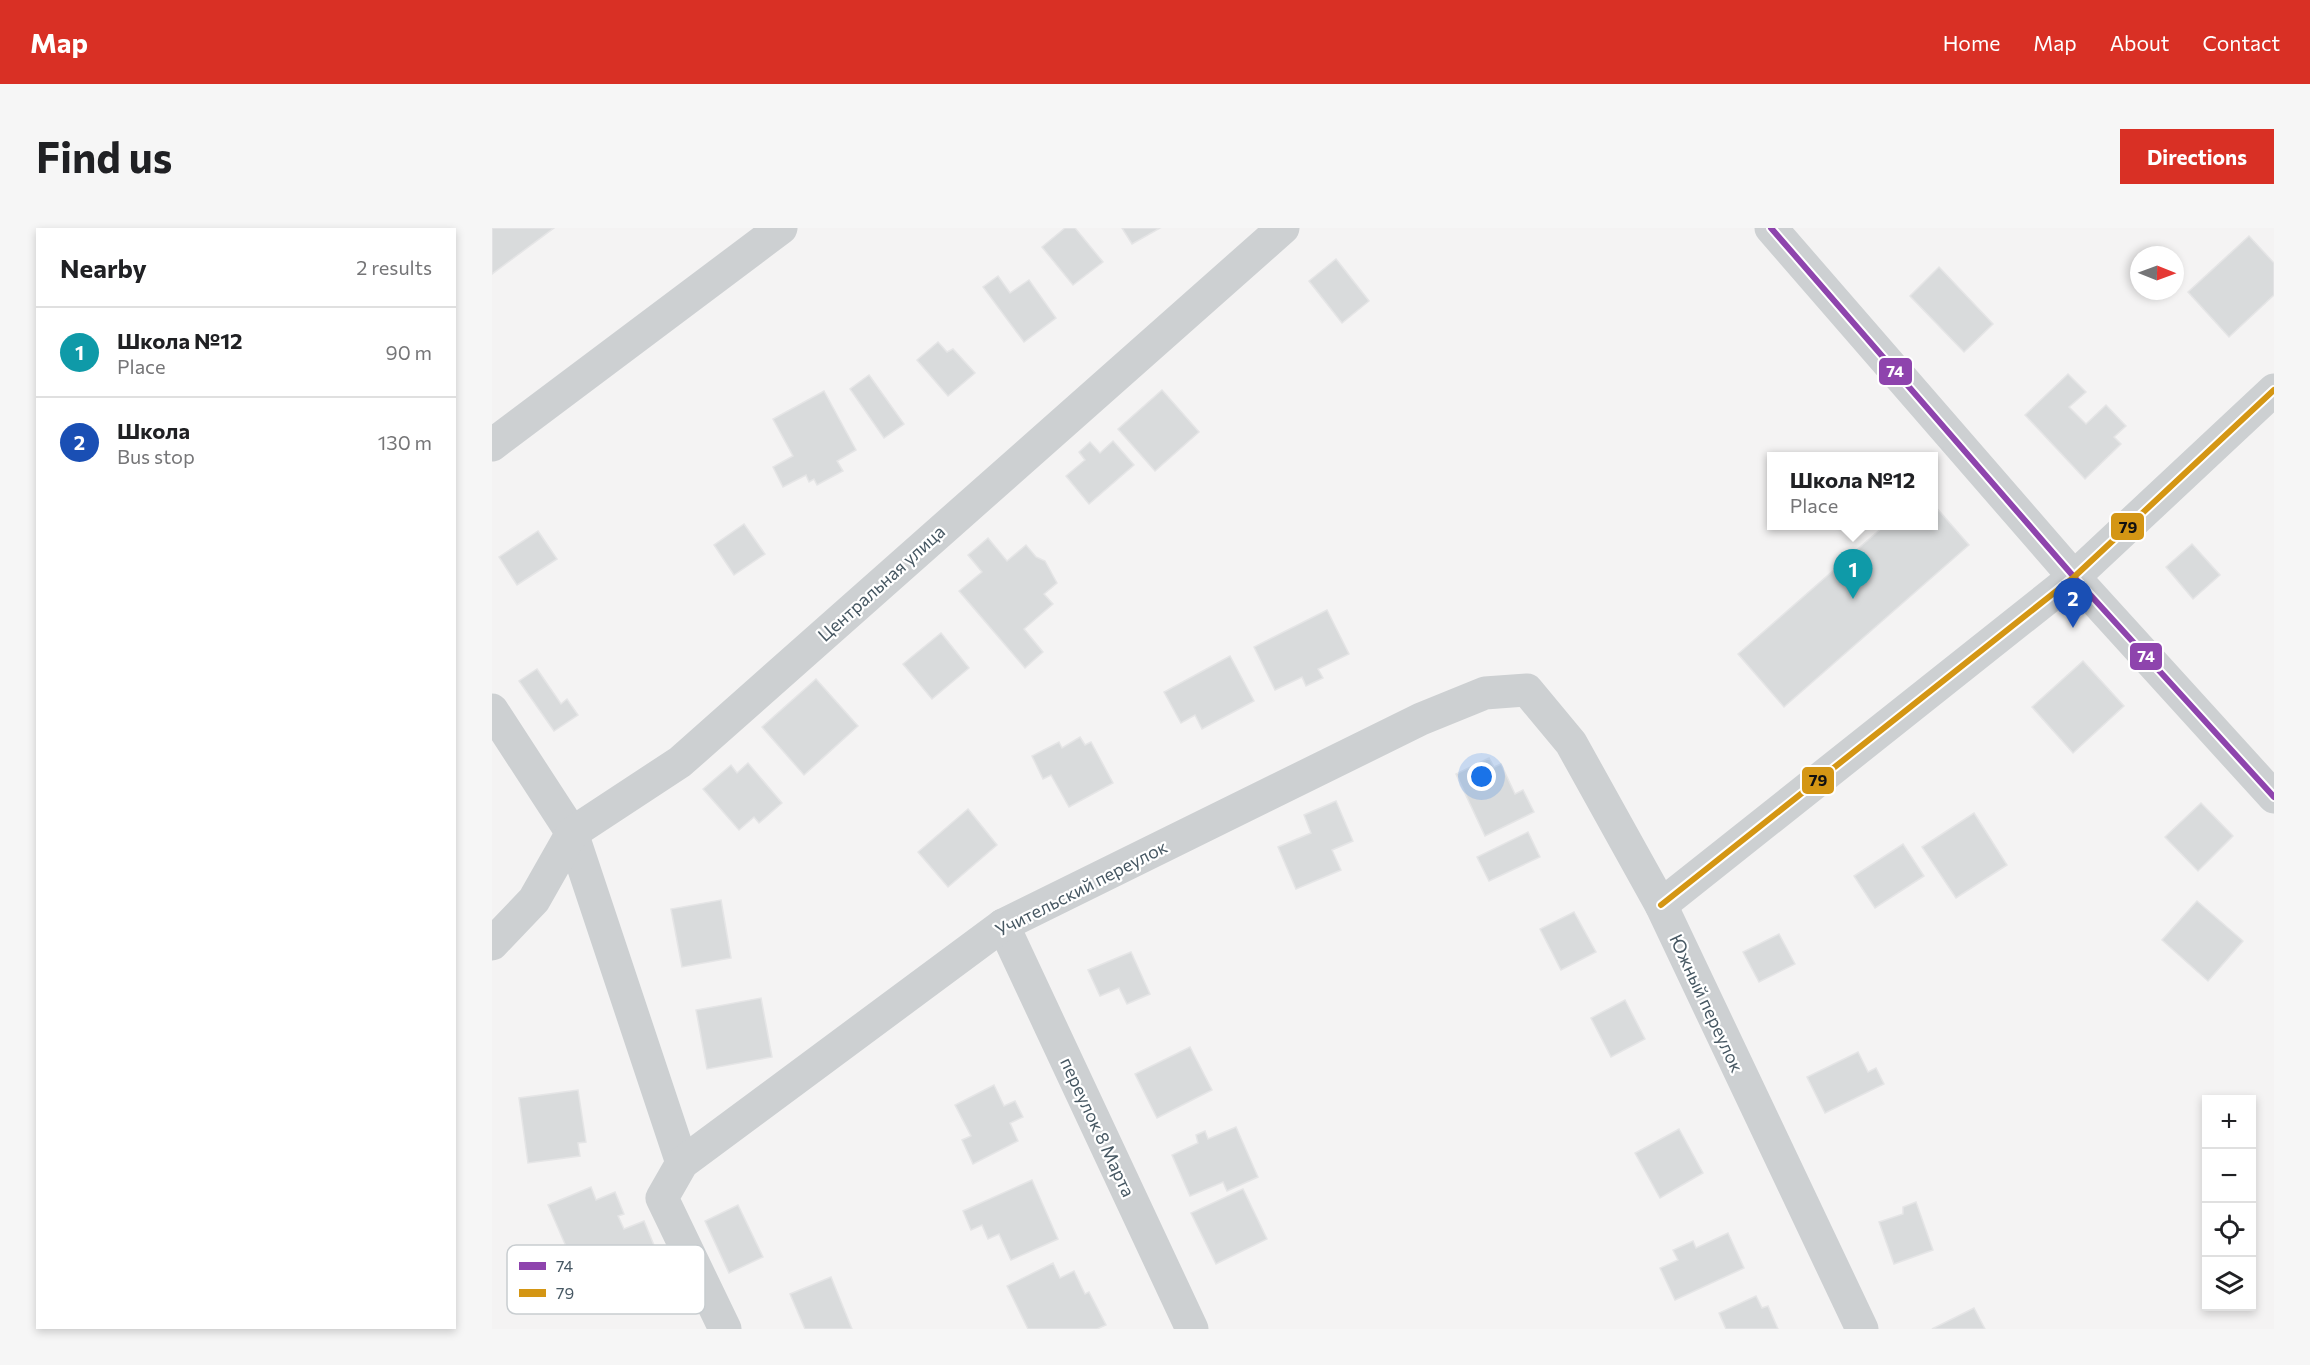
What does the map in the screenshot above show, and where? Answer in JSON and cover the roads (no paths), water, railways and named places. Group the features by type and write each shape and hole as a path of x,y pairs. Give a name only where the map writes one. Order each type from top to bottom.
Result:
{"street":[{"path":"492,445 781,228"},
{"name":"Центральная улица","path":"492,944 534,900 572,833 680,762 1282,228"},
{"path":"1771,228 2074,577 2274,797"},
{"path":"1660,905 2074,577 2274,390"},
{"name":"Южный переулок","path":"1527,690 1571,743 1660,905 1862,1329"},
{"name":"Учительский переулок","path":"685,1245 662,1198 682,1163 1003,925 1421,719 1485,693 1527,690"},
{"path":"492,710 572,833 682,1163"},
{"name":"переулок 8 Марта","path":"1003,925 1192,1329"},
{"name":"Учительский переулок","path":"705,1287 725,1329"}],"place":[{"name":"Школа №12","path":"1853,599"},
{"name":"Школа","path":"2073,628"}]}
